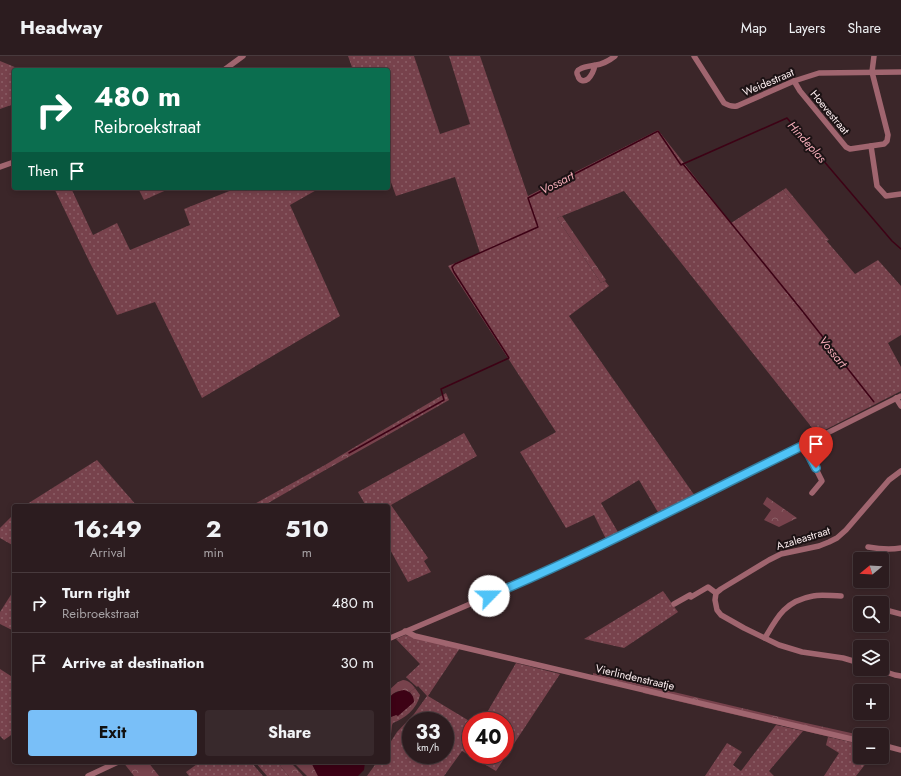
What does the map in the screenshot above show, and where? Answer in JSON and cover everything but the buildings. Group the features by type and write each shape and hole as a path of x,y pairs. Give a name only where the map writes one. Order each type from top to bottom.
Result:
{"street":[{"path":"227,68 243,56"},
{"name":"Weidestraat","path":"694,56 724,103 732,107 738,106 794,81 819,73 901,72"},
{"name":"Hoevestraat","path":"794,81 800,91 846,147 850,149 884,144 887,141 888,135 872,72 874,56"},
{"path":"595,65 612,57"},
{"path":"871,146 877,186 886,196 901,194"},
{"path":"0,167 12,163"},
{"path":"390,638 503,590 652,522 898,397 901,406"},
{"path":"804,445 822,481 812,493"},
{"name":"Azaleastraat","path":"716,593 781,554 819,546 837,538 846,530 889,480 901,471"},
{"path":"868,547 878,549 901,548"},
{"path":"674,604 690,595 691,597 708,587 716,593 715,605 721,615 744,628 779,645 802,652 853,661"},
{"path":"765,638 777,617 793,603 814,596 841,596"},
{"path":"889,611 901,614"},
{"name":"Vierlindenstraatje","path":"405,632 853,739"},
{"path":"889,673 901,676"},
{"path":"889,747 901,750"},
{"path":"88,776 114,764"}],"green space":[{"path":"348,56 414,56 440,134 470,124 449,56 480,56 528,196 658,130 731,223 783,190 855,274 878,260 901,286 901,335 888,343 901,367 901,391 817,434 624,191 557,218 601,283 605,281 609,286 569,316 695,496 659,514 639,480 601,503 619,534 606,539 594,515 566,528 520,452 556,432 448,266 480,253 455,177 396,196 390,180 390,68 352,68"},
{"path":"0,61 17,68 12,68 12,105 0,109"},
{"path":"786,188 829,240 826,241 783,190"},
{"path":"55,190 72,190 93,235 117,223 130,250 190,225 184,209 232,190 316,190 290,205 340,316 202,398 155,302 117,315"},
{"path":"139,190 166,190 144,200"},
{"path":"562,216 606,280 601,283 557,218"},
{"path":"769,267 824,336 821,338 805,320 766,269"},
{"path":"446,393 449,400 386,436 383,430"},
{"path":"383,430 386,436 327,469 325,465"},
{"path":"464,433 477,456 391,505 428,558 424,561 431,572 408,582 390,550 390,504 365,504 358,492"},
{"path":"97,460 135,504 27,504"},
{"path":"325,465 327,469 266,504 255,504"},
{"path":"767,497 797,518 779,527 764,520 771,510 763,504"},
{"path":"12,516 12,545 0,538 0,528"},
{"path":"663,591 678,612 624,648 584,639"},
{"path":"12,593 12,630 0,624 0,612"},
{"path":"405,635 460,648 428,696 462,717 462,751 454,762 454,712 415,712 427,696 418,686 417,687 406,677 420,664 396,639"},
{"path":"516,663 560,674 514,744 514,712 487,712"},
{"path":"0,669 12,677 12,734 4,740 0,736"},
{"path":"593,673 853,733 853,742 643,693 644,687 593,676"},
{"path":"403,680 410,682 415,688 410,692 397,692 390,698 390,689 398,682"},
{"path":"415,688 420,695 416,705 410,712 402,712 402,718 393,723 390,736 390,717 401,713 403,710 407,708 413,697 410,692"},
{"path":"776,725 803,731 769,771 774,776 705,776 727,743 742,752 733,765 741,771"},
{"path":"402,727 402,764 453,764 444,776 367,776 376,764 390,764 390,743"},
{"path":"828,737 853,742 853,764 865,764 856,776 824,776 839,753 826,745"},
{"path":"125,764 150,764 159,776 134,776"},
{"path":"197,764 253,764 263,776 189,776 186,772"},
{"path":"257,764 280,764 281,767 289,776 267,776"},
{"path":"280,764 292,764 303,776 289,776 281,767"},
{"path":"295,764 312,764 318,776 307,776"},
{"path":"484,764 501,764 496,771"}],"shaded area":[{"path":"404,690 411,694 414,702 398,716 396,715 390,717 390,698 393,694"},
{"path":"312,764 365,764 364,770 358,776 318,776"}],"waterway":[{"name":"Hindeplas","path":"683,164 787,118 892,241 901,249"},
{"name":"Vossart","path":"349,453 444,400 441,389 509,358 452,267 455,264 538,227 528,198 658,131 681,165 683,164 874,402"}],"route":[{"path":"489,596 652,522 804,445 816,468"}]}
